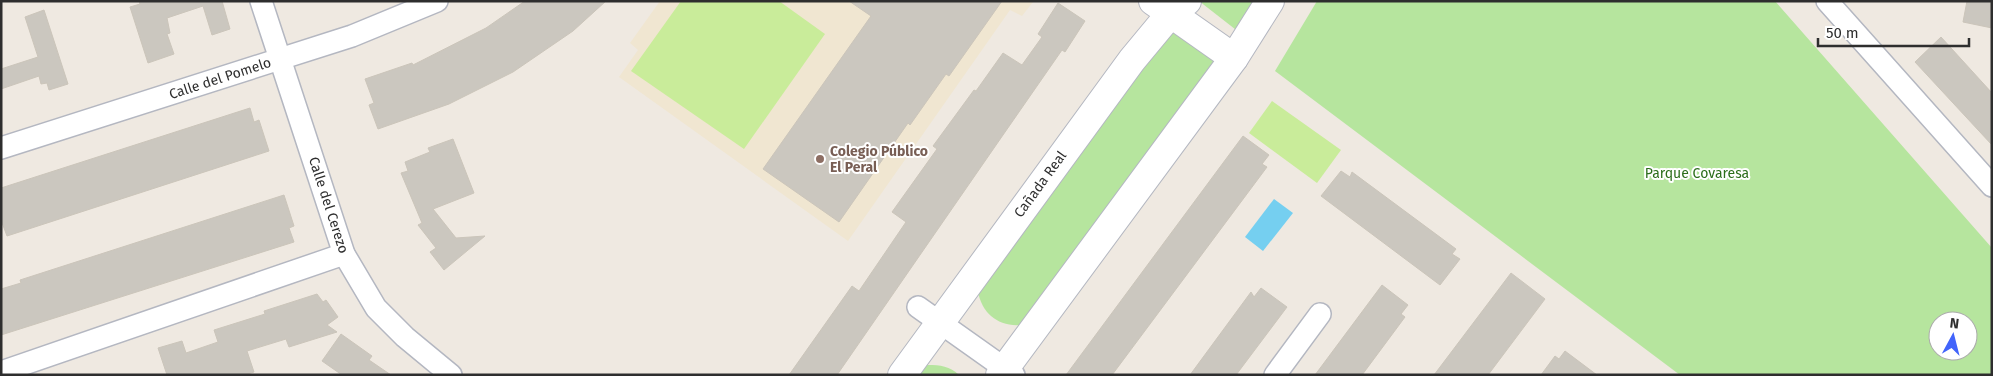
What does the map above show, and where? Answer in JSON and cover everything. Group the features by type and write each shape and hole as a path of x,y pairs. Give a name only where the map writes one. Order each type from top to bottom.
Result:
{"street":[{"name":"Calle del Cerezo","path":"261,1 344,254 376,308 404,337 446,373"},
{"name":"Calle del Pomelo","path":"1,148 352,36 436,1"},
{"path":"928,315 1006,373 1234,58 1270,1"},
{"path":"1827,1 1992,186"},
{"path":"1170,5 1234,58"},
{"name":"Cañada Real","path":"902,375 928,315 1132,60 1170,5"},
{"path":"1,372 344,254"},
{"path":"1275,375 1320,314"}],"shaded area":[{"name":"Colegio Público El Peral","path":"660,1 1036,1 1033,2 1022,16 1010,10 848,241 619,77 638,50 630,43"}],"green space":[{"path":"681,1 779,1 825,34 744,149 631,71"},
{"path":"1199,1 1262,1 1240,33"},
{"name":"Parque Covaresa","path":"1317,1 1775,1 1992,248 1992,375 1680,375 1275,71"},
{"path":"1165,27 1218,64 1021,325 1005,324 998,321 987,312 978,292"},
{"path":"1272,101 1341,150 1317,183 1249,133"},
{"path":"928,365 945,367 959,375 906,375 914,368"}],"water":[{"path":"1274,199 1293,213 1263,251 1245,237"}],"building":[{"path":"139,1 222,1 230,29 212,35 203,6 167,18 170,33 167,34 174,54 148,63 130,7 140,4"},
{"path":"525,1 606,1 573,31 513,72 449,104 378,129 369,105 374,103 365,79 412,63 413,65 486,28"},
{"path":"849,1 1002,1 949,76 946,74 910,125 908,123 839,222 763,169 871,16"},
{"path":"1967,1 1992,1 1992,28 1963,22"},
{"path":"1058,3 1085,21 1065,52 1062,50 837,375 789,375 852,286 859,291 906,222 892,212 937,149 933,146 1003,53 1022,65 1042,37 1038,34"},
{"path":"44,10 68,84 49,90 47,83 41,84 39,76 1,89 1,69 38,57 25,17"},
{"path":"1941,37 1992,93 1992,145 1915,62"},
{"path":"250,108 254,122 259,120 269,151 7,236 1,220 1,188"},
{"path":"1243,136 1269,155 1262,164 1267,167 1112,375 1066,375"},
{"path":"453,139 474,193 433,209 456,238 485,236 444,270 430,252 436,248 418,225 422,223 401,173 408,171 405,162 430,152 428,148"},
{"path":"1341,171 1350,177 1352,172 1456,249 1452,254 1460,259 1440,285 1321,196"},
{"path":"284,195 294,226 289,228 294,242 1,335 1,289 21,283 20,280"},
{"path":"1511,273 1545,299 1488,375 1434,375"},
{"path":"1382,285 1408,305 1401,314 1405,317 1362,375 1315,375"},
{"path":"1261,288 1287,307 1236,375 1190,375 1251,292 1254,297"},
{"path":"317,294 323,302 326,300 338,317 327,325 337,332 289,347 286,339 247,351 254,372 244,375 167,375 158,348 182,341 186,353 218,342 214,330 265,314 264,311"},
{"path":"341,334 372,356 369,360 391,375 342,375 322,361"},
{"path":"1565,351 1597,375 1541,375 1555,356 1559,359"}],"place":[{"name":"Colegio Público El Peral","path":"820,159"}]}
